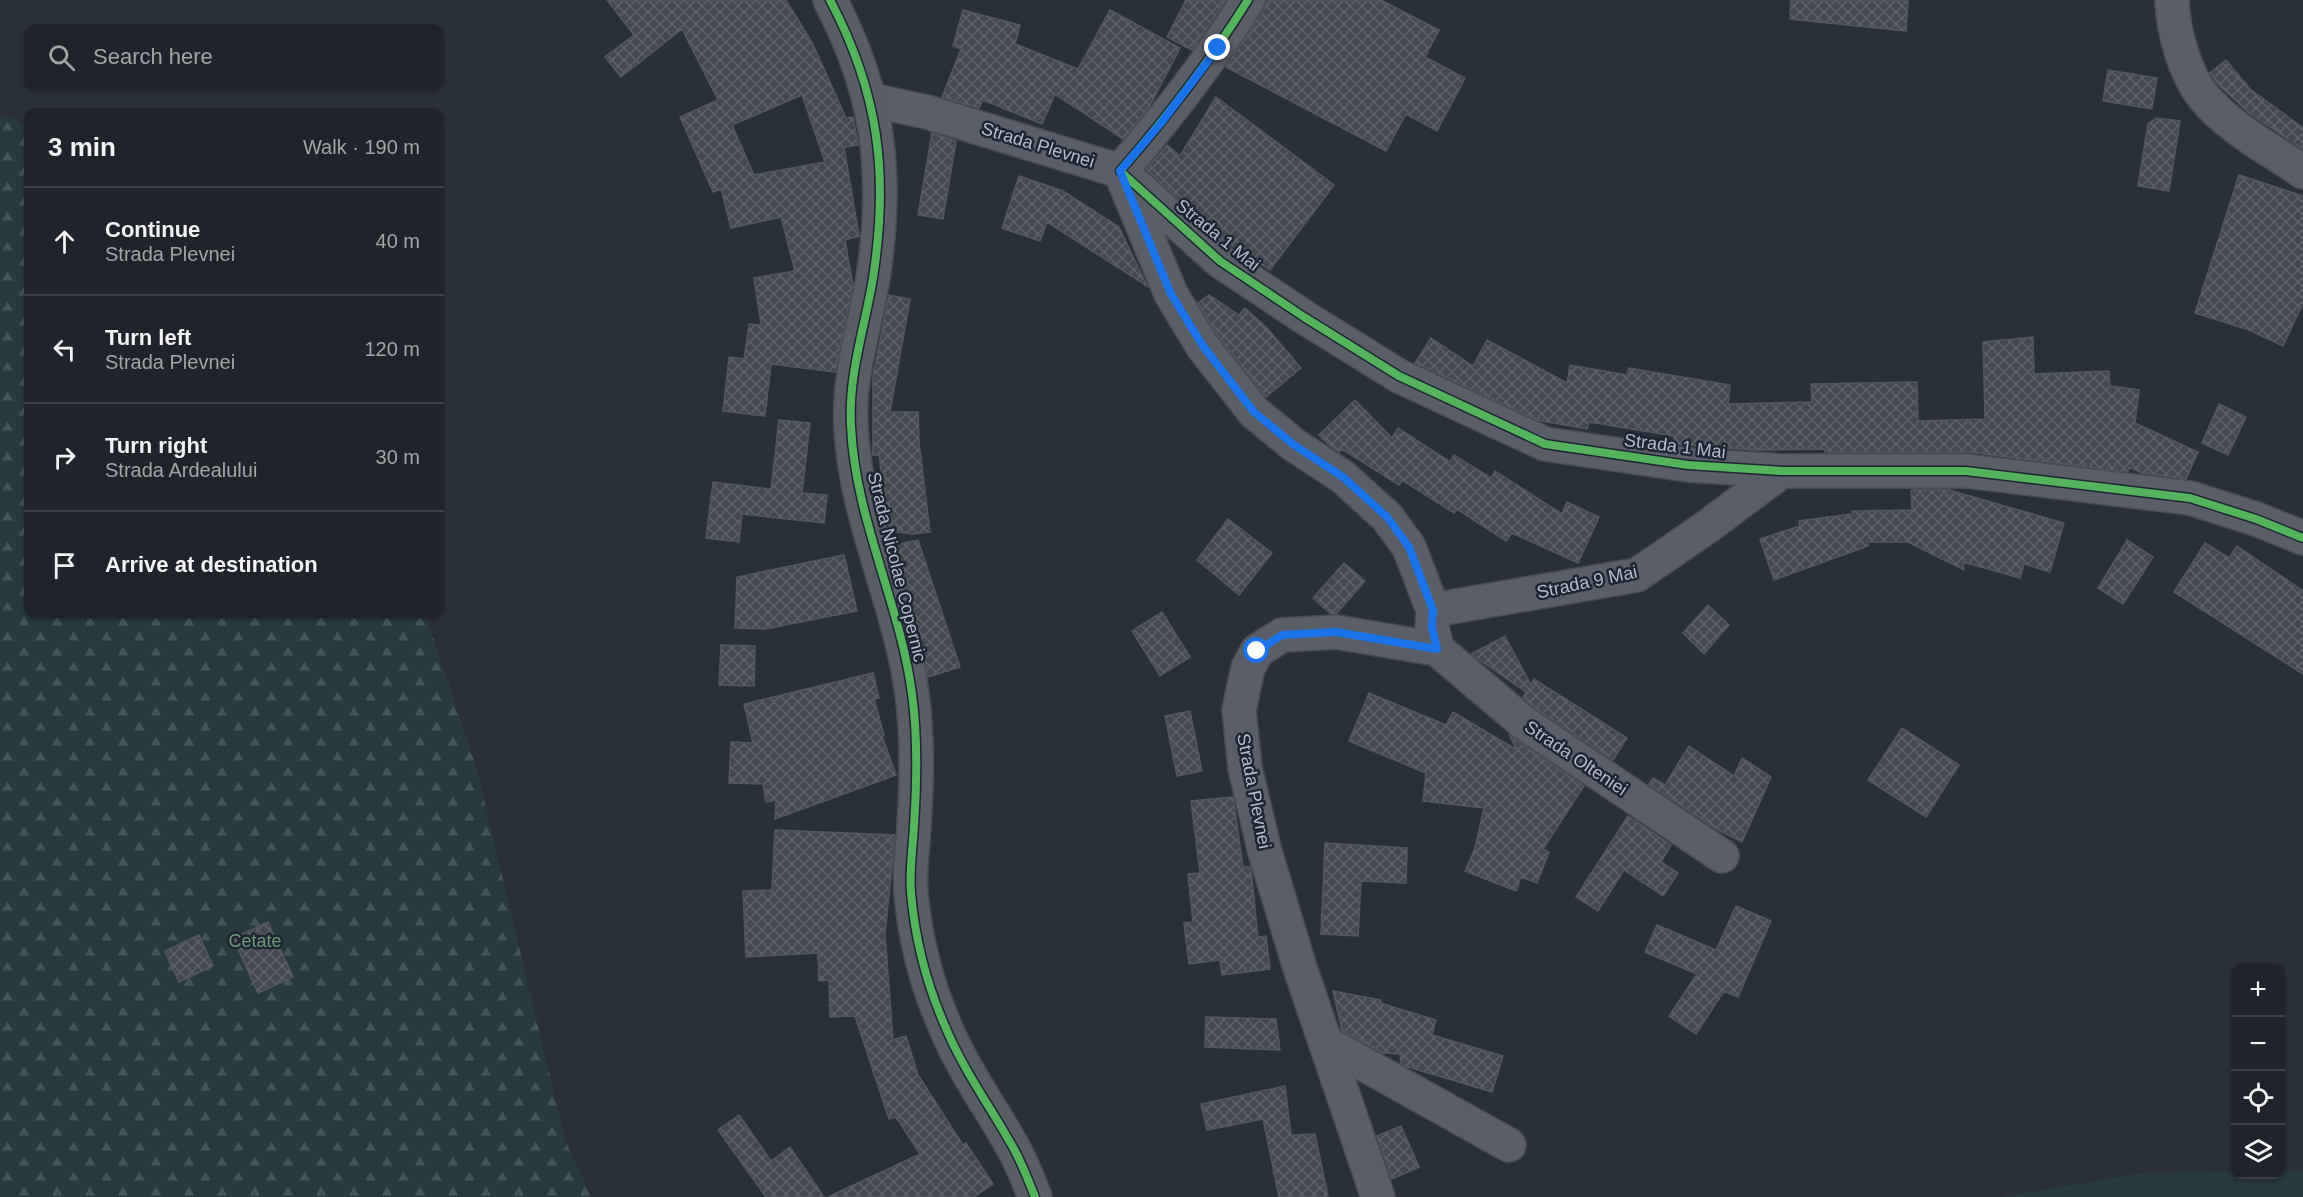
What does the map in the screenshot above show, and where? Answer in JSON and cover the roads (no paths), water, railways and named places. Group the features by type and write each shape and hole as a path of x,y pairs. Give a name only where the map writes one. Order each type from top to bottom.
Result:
{"street":[{"name":"Strada Nicolae Copernic","path":"830,0 846,34 871,100 879,150 881,202 873,278 854,370 851,426 869,533 900,634 912,693 916,786 910,892 924,968 945,1026 1017,1154 1035,1197"},
{"path":"1248,0 1211,57 1161,123 1120,171 1171,294 1203,346 1254,412 1294,445 1343,477 1387,517 1409,547 1433,610 1432,627 1437,649"},
{"path":"2172,0 2172,22 2203,95 2228,119 2303,172"},
{"name":"Strada Plevnei","path":"871,100 927,112 1120,171"},
{"name":"Strada 1 Mai","path":"1120,171 1220,261 1248,280 1399,376 1501,426 1545,444 1689,465 1782,471 1966,471 2190,498 2256,519 2303,538"},
{"name":"Strada 9 Mai","path":"1433,610 1637,575 1782,471"},
{"name":"Strada Plevnei","path":"1378,1197 1265,852 1245,768 1239,710 1248,668 1257,651 1282,635 1336,632 1437,649"},
{"name":"Strada Olteniei","path":"1437,649 1524,723 1722,856"},
{"path":"1326,1043 1509,1145"}],"park label":[{"name":"Cetate","path":"255,941"}]}
